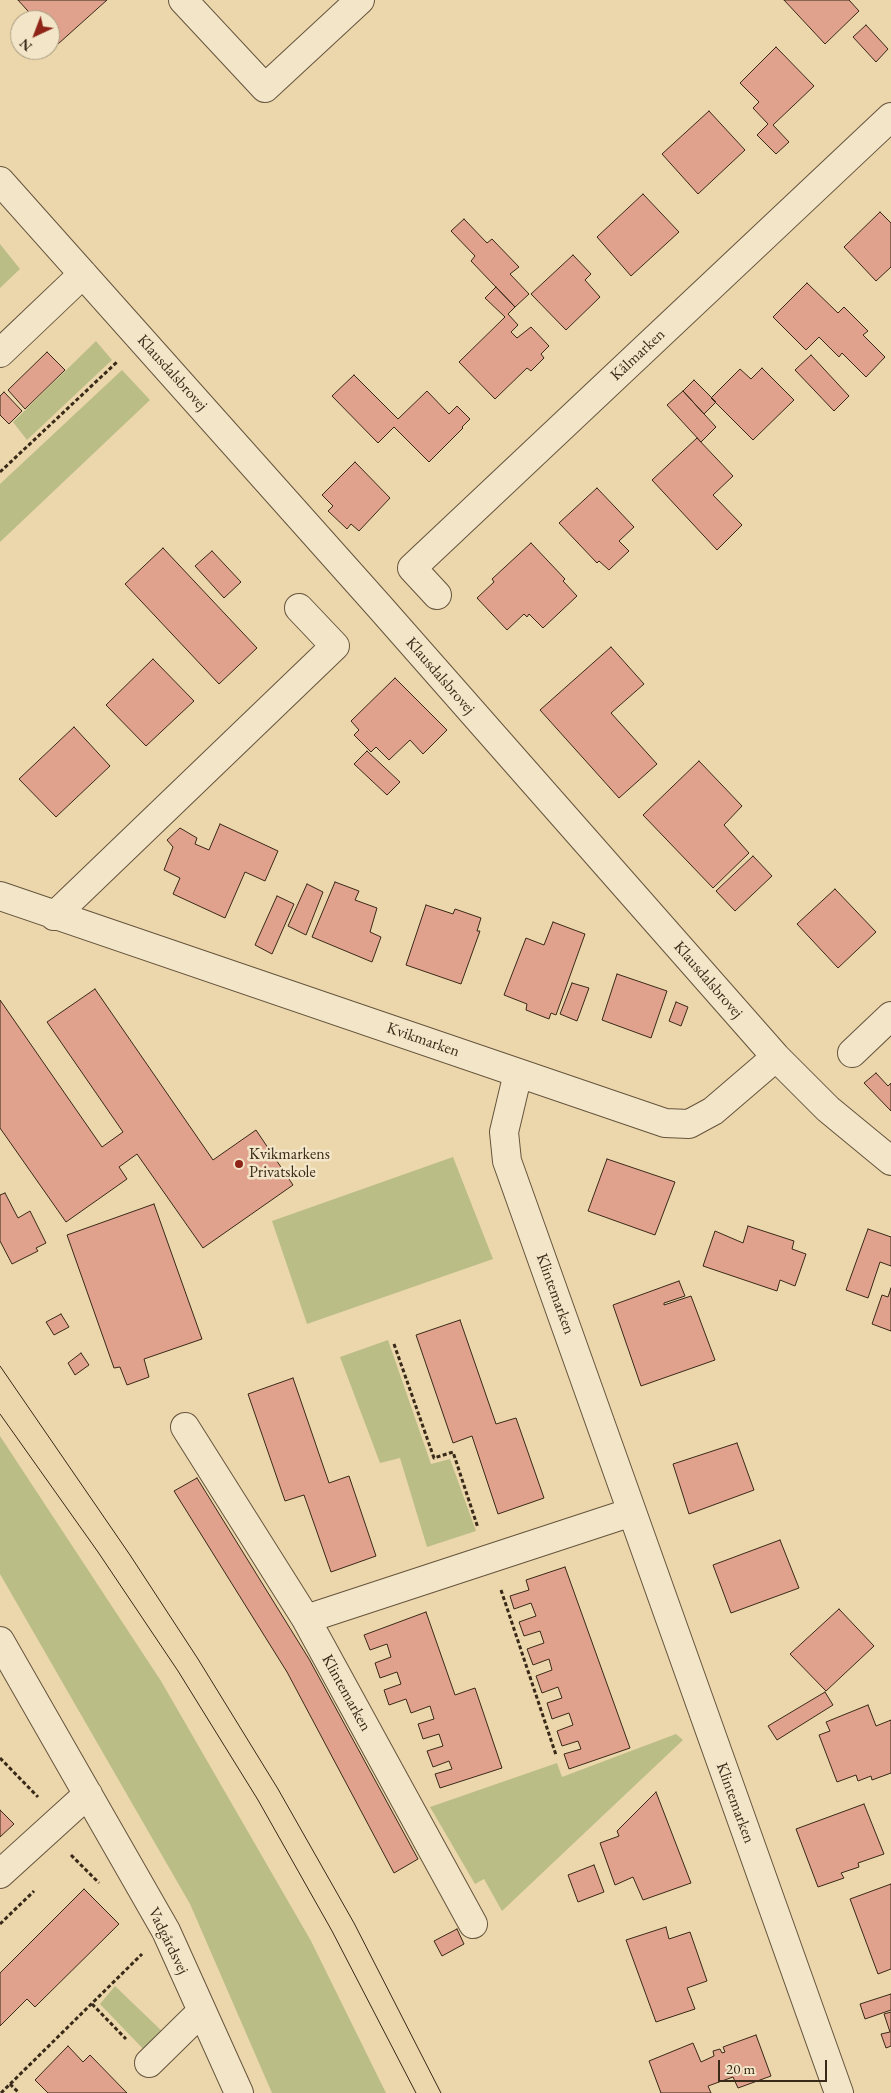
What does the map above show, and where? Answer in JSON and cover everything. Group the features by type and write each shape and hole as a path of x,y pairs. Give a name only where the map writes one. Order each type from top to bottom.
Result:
{"street":[{"path":"183,0 265,88 360,0"},
{"name":"Kålmarken","path":"437,595 412,568 891,117"},
{"name":"Klausdalsbrovej","path":"0,181 776,1057 828,1109 891,1161"},
{"path":"0,353 83,274"},
{"path":"54,916 336,646 299,608"},
{"name":"Kvikmarken","path":"0,896 665,1123 689,1124 713,1111 776,1057"},
{"path":"852,1053 891,1016"},
{"name":"Klintemarken","path":"518,1073 504,1132 507,1161 839,2093"},
{"name":"Klintemarken","path":"185,1427 306,1619 472,1924"},
{"path":"306,1619 632,1512"},
{"name":"Vadgårdsvej","path":"0,1641 166,1931 239,2093"},
{"path":"0,1874 88,1794"},
{"path":"149,2063 202,2010"}],"path":[{"path":"0,472 141,339"},
{"path":"394,1344 434,1458 452,1452 556,1755"},
{"path":"0,1758 60,1818"},
{"path":"0,2093 166,1931"},
{"path":"10,2084 19,2093"}],"green space":[{"path":"0,244 20,269 0,288"},
{"path":"96,341 112,360 27,440 13,422"},
{"path":"122,370 150,400 0,542 0,484"},
{"path":"453,1157 493,1259 307,1324 272,1221"},
{"path":"388,1340 431,1464 450,1459 476,1531 427,1547 400,1458 380,1463 340,1357"},
{"path":"0,1436 161,1681 311,1941 386,2093 272,2093 190,1904 0,1574"},
{"path":"676,1734 683,1740 502,1911 484,1879 475,1884 430,1807 557,1763 562,1777"},
{"path":"115,1986 166,2035 147,2053 100,2004"}],"building":[{"path":"18,0 107,0 60,42 60,10 27,10"},
{"path":"784,0 849,0 859,11 825,44"},
{"path":"866,25 888,49 876,62 853,37"},
{"path":"776,47 814,86 773,125 789,142 776,154 757,135 768,124 753,108 759,102 740,83"},
{"path":"709,111 745,150 698,194 662,154"},
{"path":"643,194 679,232 631,276 597,237"},
{"path":"880,212 891,223 891,267 876,281 844,247"},
{"path":"464,219 487,243 492,239 519,267 510,274 529,294 515,307 471,261 475,256 451,231"},
{"path":"573,255 591,274 585,280 600,297 566,330 531,294"},
{"path":"807,283 838,313 844,307 868,331 863,335 885,357 866,377 842,353 839,357 819,337 806,350 773,317"},
{"path":"496,287 515,307 508,314 518,325 511,332 517,338 531,327 549,346 541,354 544,358 531,371 527,368 495,399 459,362 505,317 485,298"},
{"path":"47,352 65,370 25,409 8,390"},
{"path":"811,355 849,396 834,411 795,370"},
{"path":"762,368 794,400 753,440 711,398 740,369 751,379"},
{"path":"354,375 398,419 427,391 449,414 457,406 470,419 429,462 394,427 378,443 332,396"},
{"path":"694,380 716,402 704,414 683,391"},
{"path":"683,391 716,427 701,442 667,405"},
{"path":"4,392 22,411 9,424 0,415 0,396"},
{"path":"697,438 733,476 713,495 742,525 717,550 652,480"},
{"path":"355,462 390,498 359,531 351,524 347,529 328,511 333,506 322,495"},
{"path":"597,488 634,527 619,541 629,551 609,570 599,561 597,563 559,523"},
{"path":"531,543 565,579 563,581 577,596 543,628 529,614 527,617 524,614 507,630 477,598 494,582 492,579"},
{"path":"163,548 257,648 219,684 125,584"},
{"path":"212,551 241,582 224,598 195,566"},
{"path":"611,647 644,684 611,713 657,764 619,798 540,710"},
{"path":"153,659 194,701 146,746 106,705"},
{"path":"395,678 447,730 423,754 410,740 389,760 376,747 371,752 354,735 359,730 351,721"},
{"path":"74,727 110,766 56,817 19,779"},
{"path":"367,751 400,782 387,795 354,764"},
{"path":"699,761 742,806 724,825 749,853 713,888 643,815"},
{"path":"220,824 278,851 265,881 245,872 225,918 173,894 180,878 164,870 173,847 167,840 180,828 197,838 195,844 209,850"},
{"path":"753,856 772,876 735,911 716,891"},
{"path":"335,882 359,891 355,900 377,908 370,932 381,937 372,962 312,937"},
{"path":"307,884 323,892 306,935 288,926"},
{"path":"835,889 876,932 838,968 797,924"},
{"path":"277,896 294,904 272,954 255,945"},
{"path":"426,905 453,914 455,909 481,918 477,931 480,931 461,984 406,965"},
{"path":"553,922 585,934 556,1015 551,1013 549,1019 526,1010 527,1004 504,995 526,938 544,945"},
{"path":"617,974 667,991 651,1038 602,1020"},
{"path":"572,983 589,988 577,1021 560,1014"},
{"path":"95,989 213,1160 256,1130 293,1185 203,1248 137,1154 119,1167 127,1179 66,1222 0,1128 0,1000 102,1147 123,1132 47,1022"},
{"path":"676,1002 688,1007 681,1026 669,1021"},
{"path":"876,1073 888,1086 891,1083 891,1111 864,1083"},
{"path":"607,1159 675,1182 655,1235 588,1211"},
{"path":"5,1193 18,1218 30,1211 46,1243 36,1248 38,1251 12,1264 0,1241 0,1195"},
{"path":"154,1204 202,1339 144,1359 149,1377 127,1385 120,1367 114,1368 67,1235"},
{"path":"748,1226 794,1241 792,1249 806,1254 795,1286 780,1280 777,1291 703,1266 715,1231 743,1243"},
{"path":"868,1229 891,1237 891,1266 880,1262 868,1298 846,1290"},
{"path":"679,1281 685,1296 664,1303 664,1305 691,1296 715,1360 641,1386 613,1305"},
{"path":"891,1288 891,1331 872,1324 882,1295 888,1297"},
{"path":"61,1314 69,1327 54,1335 46,1322"},
{"path":"460,1320 496,1424 516,1418 544,1498 498,1514 472,1436 453,1443 416,1335"},
{"path":"81,1353 89,1365 75,1375 68,1363"},
{"path":"293,1378 329,1483 349,1476 376,1556 331,1572 304,1495 285,1501 248,1394"},
{"path":"737,1443 754,1490 689,1514 673,1464"},
{"path":"197,1478 309,1659 418,1859 394,1873 287,1672 174,1491"},
{"path":"780,1540 799,1588 731,1613 713,1565"},
{"path":"565,1567 630,1748 569,1769 564,1754 581,1749 578,1741 562,1746 557,1731 573,1725 569,1713 552,1719 547,1703 562,1698 558,1687 542,1693 536,1676 552,1670 549,1659 533,1665 527,1649 544,1643 540,1631 524,1636 519,1622 536,1616 531,1603 514,1609 510,1596 529,1590 526,1580"},
{"path":"839,1609 874,1646 826,1691 790,1654"},
{"path":"426,1612 455,1695 475,1688 502,1768 440,1788 435,1774 452,1769 449,1761 433,1767 427,1751 443,1746 439,1734 423,1739 418,1724 434,1719 430,1706 411,1713 406,1699 389,1705 384,1690 401,1684 397,1672 380,1678 375,1663 391,1657 387,1644 370,1650 364,1635"},
{"path":"825,1692 833,1705 777,1740 768,1726"},
{"path":"868,1705 876,1726 891,1720 891,1773 872,1780 871,1776 858,1781 856,1775 837,1782 819,1735 830,1731 826,1722"},
{"path":"656,1792 691,1883 643,1900 633,1877 615,1885 600,1843 619,1836 617,1831"},
{"path":"864,1804 884,1854 858,1863 859,1867 841,1873 844,1878 818,1887 796,1829"},
{"path":"0,1810 14,1824 0,1837"},
{"path":"594,1865 604,1892 578,1902 568,1875"},
{"path":"891,1884 891,1969 878,1974 850,1899"},
{"path":"84,1889 119,1924 35,2007 27,1999 0,2026 0,1973"},
{"path":"666,1927 669,1939 690,1932 707,1981 687,1988 695,2009 656,2022 626,1940"},
{"path":"457,1929 464,1944 442,1956 434,1941"},
{"path":"891,1994 891,2010 865,2019 860,2004"},
{"path":"891,2012 891,2046 886,2048 881,2034 890,2032 884,2014"},
{"path":"756,2035 771,2076 738,2088 733,2077 708,2086 711,2093 661,2093 649,2061 693,2043 701,2062 714,2056 713,2051 720,2049 722,2053 725,2052 723,2047"},
{"path":"68,2046 83,2062 90,2055 127,2093 48,2093 35,2080"}],"tram line":[{"path":"0,1366 130,1555 198,1659 278,1789 354,1923 441,2093"},
{"path":"0,1414 98,1552 178,1671 258,1800 332,1931 416,2093"}],"place":[{"name":"Kvikmarkens Privatskole","path":"239,1164"}]}
